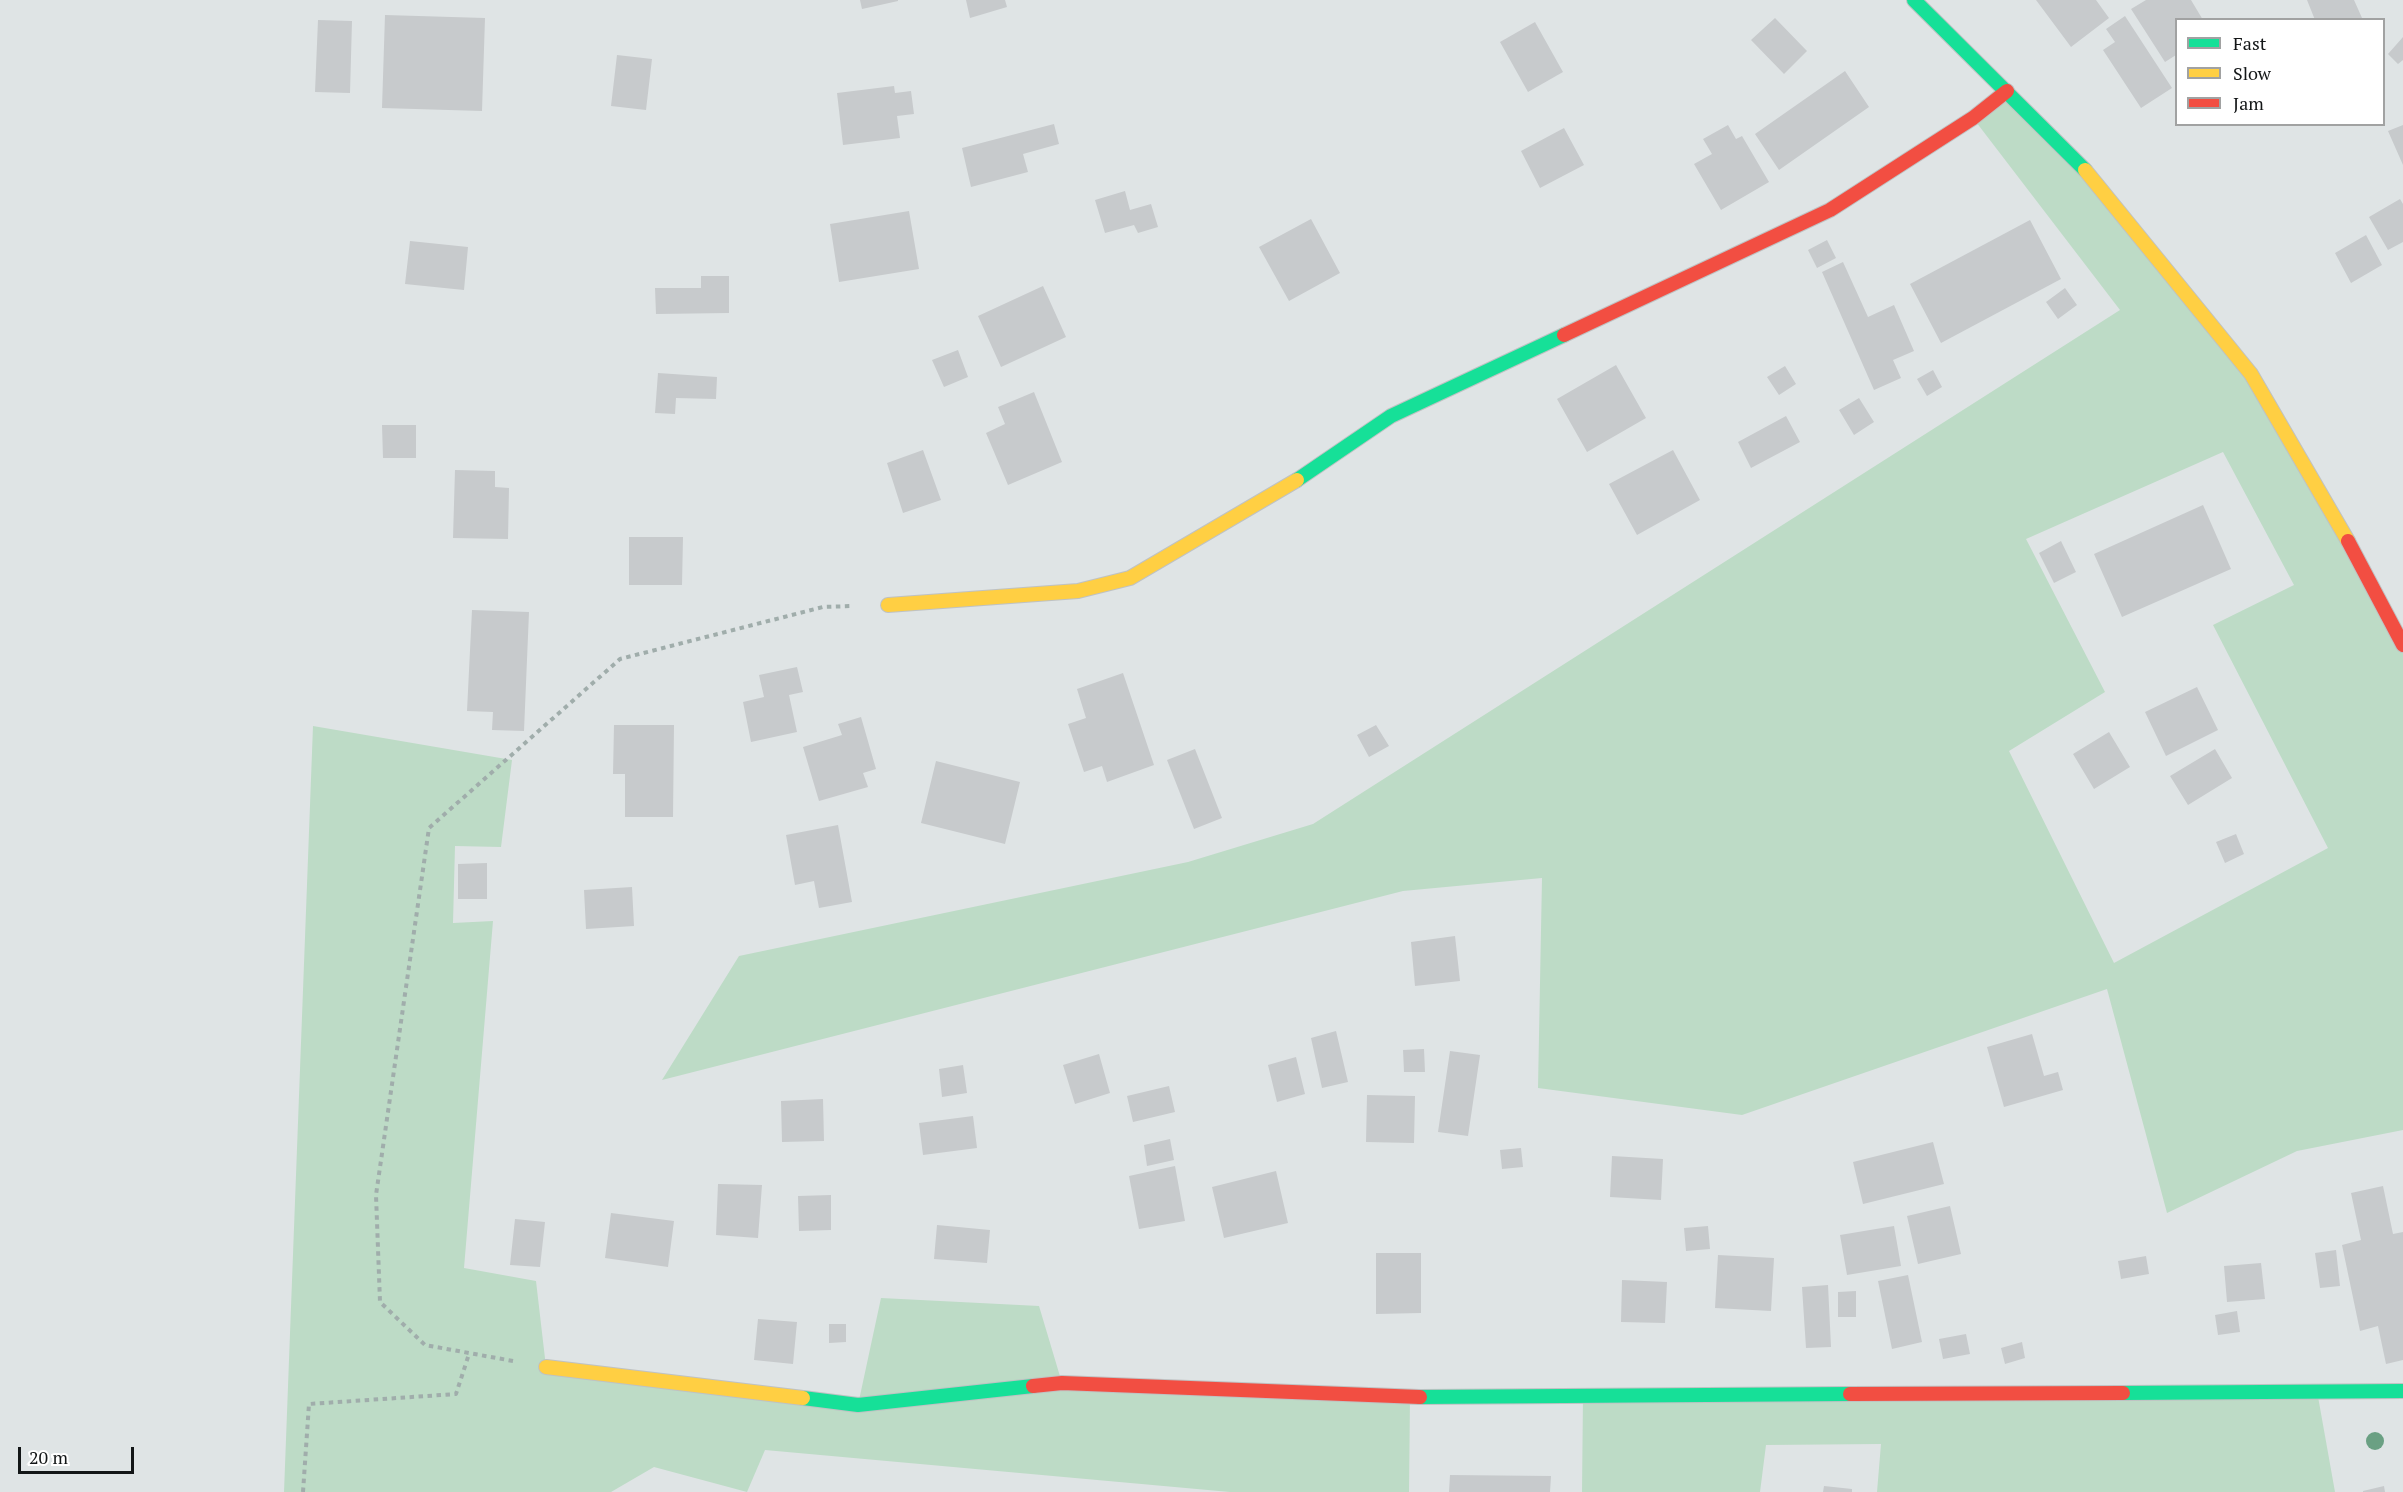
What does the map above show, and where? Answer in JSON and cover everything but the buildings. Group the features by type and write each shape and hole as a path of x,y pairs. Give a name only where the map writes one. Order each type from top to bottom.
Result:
{"street":[{"path":"1914,0 2092,178 2252,374 2363,567 2403,645"},
{"path":"888,605 1078,591 1130,578 1285,488 1391,416 1830,210 1973,118 2007,91"},
{"path":"546,1366 858,1405 1062,1383 1410,1397 2403,1391"}],"path":[{"path":"546,1366 425,1345 380,1302 376,1195 429,828 620,659 823,607 888,605"},
{"path":"303,1492 309,1404 456,1394 469,1354"}],"green space":[{"path":"2007,91 2251,374 2403,645 2403,1130 2297,1151 2167,1213 2107,989 1742,1115 1538,1088 1542,878 1403,891 662,1080 739,956 1188,862 1313,824 2120,310 1973,118","holes":["2223,452 2294,585 2213,625 2328,848 2114,963 2009,751 2105,692 2026,539"]},
{"path":"313,726 512,760 501,847 455,846 453,923 493,921 464,1268 536,1281 546,1367 858,1405 881,1298 1039,1306 1062,1383 1410,1397 1409,1492 1230,1492 765,1450 747,1492 654,1467 611,1492 284,1492"},
{"path":"2317,1391 2335,1492 1877,1492 1881,1444 1766,1445 1760,1492 1582,1492 1583,1396"}],"traffic: fast":[{"path":"1914,0 2085,170"},
{"path":"1297,480 1391,416 1564,335"},
{"path":"803,1398 858,1405 1033,1386"},
{"path":"2123,1393 2403,1391"},
{"path":"1420,1397 1850,1394"}],"traffic: slow":[{"path":"2085,170 2251,374 2348,541"},
{"path":"888,605 1078,591 1130,578 1297,480"},
{"path":"546,1367 803,1398"}],"traffic: jam":[{"path":"1564,335 1830,210 1973,118 2007,91"},
{"path":"2348,541 2403,645"},
{"path":"1033,1386 1062,1383 1420,1397"},
{"path":"1850,1394 2123,1393"}]}
